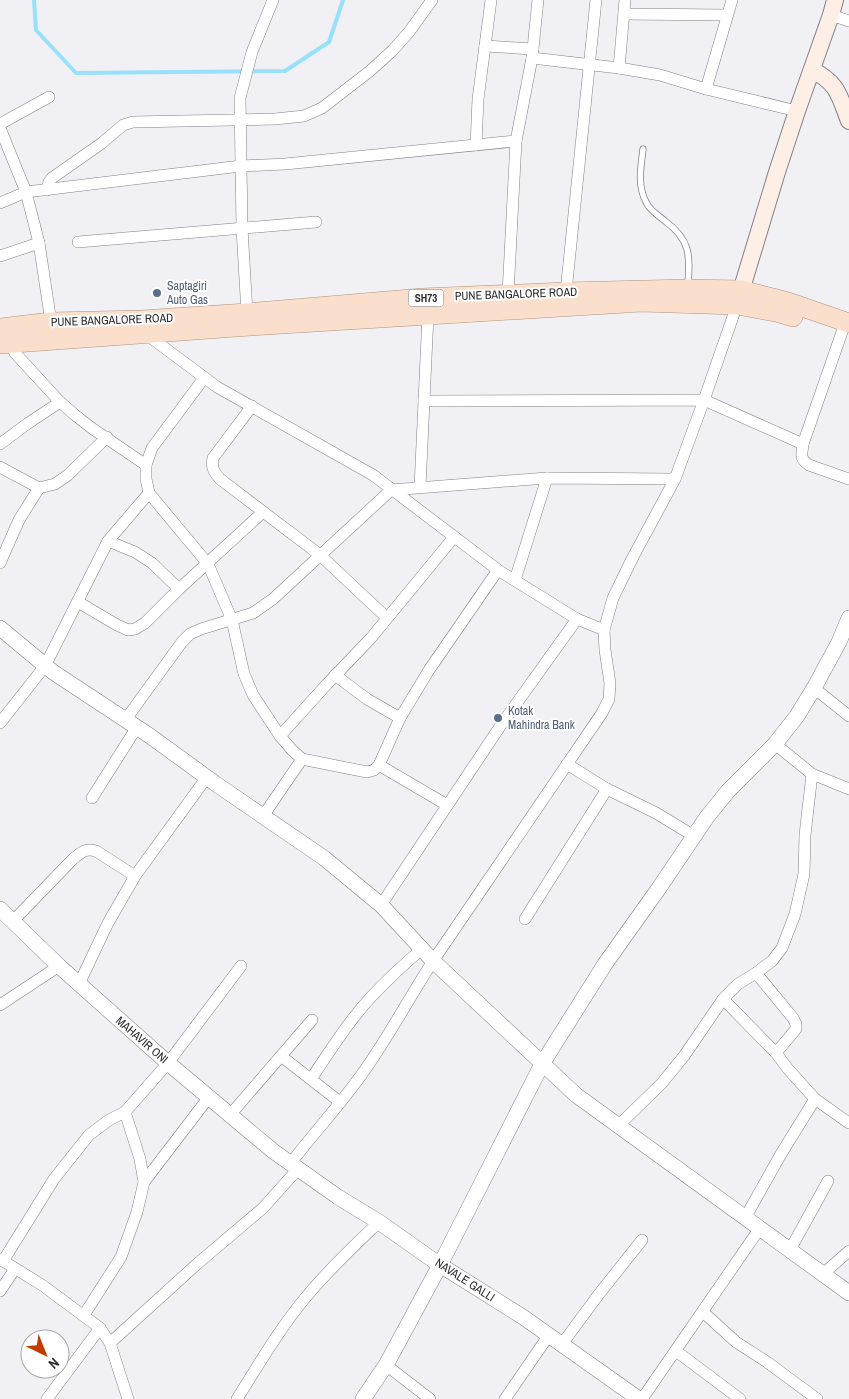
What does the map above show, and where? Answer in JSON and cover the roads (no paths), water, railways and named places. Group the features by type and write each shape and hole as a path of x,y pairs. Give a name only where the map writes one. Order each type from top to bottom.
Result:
{"main road":[{"path":"739,298 797,110 833,8"},
{"path":"812,70 824,76 836,88 849,121"},
{"name":"PUNE BANGALORE ROAD","path":"3,338 51,322 142,320 423,298 687,289 739,298 776,312 847,330"},
{"name":"PUNE BANGALORE ROAD","path":"3,338 146,334 641,302 739,298"}],"street":[{"path":"248,313 242,228 240,98 252,52 273,0"},
{"path":"47,190 52,178 95,149 123,125 133,122 240,120 304,116 322,108 370,71 392,51 410,32 432,0"},
{"path":"476,145 478,99 491,0"},
{"path":"508,294 516,141 532,54 538,0"},
{"path":"566,292 596,0"},
{"path":"619,68 625,0"},
{"path":"706,89 732,0"},
{"path":"833,8 849,21"},
{"path":"624,14 727,15"},
{"path":"486,46 532,54 560,62 589,64 660,75 706,89 797,110"},
{"path":"49,97 0,126 26,192 39,243 51,322"},
{"path":"0,203 26,192 241,166 285,164 516,141"},
{"path":"78,242 316,222"},
{"path":"0,256 39,243"},
{"path":"110,1343 197,1264 263,1208 382,1045 433,961 602,713 609,698 610,683 604,630 614,598 633,557 675,479 739,298"},
{"path":"420,487 428,315"},
{"path":"847,330 803,444 801,456 803,461 809,465 849,479"},
{"path":"146,334 217,388 372,475 498,570 578,619 604,630"},
{"path":"3,338 60,402 75,415 146,465"},
{"path":"204,378 152,448 146,465 149,494 208,564 232,620 244,674 253,695 280,736 302,758 367,772 374,770 380,765 400,718 429,670 498,570"},
{"path":"424,401 704,400 803,444"},
{"path":"0,444 60,402"},
{"path":"252,406 213,458 213,470 220,479 320,554 387,618"},
{"path":"0,466 39,488 55,484 68,475 107,437"},
{"path":"92,798 132,723 182,642 190,634 201,629 253,613 273,599 391,490 547,478 675,479"},
{"path":"515,580 547,478"},
{"path":"0,563 19,520 39,488"},
{"path":"0,723 44,666 108,541 149,494"},
{"path":"78,602 117,625 128,630 135,629 145,623 263,512"},
{"path":"280,736 371,638 454,537"},
{"path":"108,541 135,552 152,563 179,590"},
{"path":"363,1399 386,1365 440,1264 542,1064 605,964 707,818 728,791 775,744 797,716 839,642 849,618"},
{"path":"381,905 507,717 578,619"},
{"path":"0,628 44,666 132,723 324,858 381,905 433,961 576,1094 849,1293"},
{"path":"335,675 367,699 400,718"},
{"path":"814,688 849,716"},
{"path":"775,744 812,774 849,789"},
{"path":"263,816 302,758"},
{"path":"566,764 607,789 656,813 694,836"},
{"path":"380,765 448,805"},
{"path":"618,1126 662,1083 684,1056 723,1000 738,984 772,962 782,948 794,914 804,874 805,835 812,774"},
{"path":"79,984 108,924 135,876 208,777"},
{"path":"525,919 607,789"},
{"path":"13,921 74,859 89,849 96,851 135,876"},
{"name":"MAHAVIR ONI","path":"0,909 79,984 209,1097 294,1167"},
{"path":"310,1079 350,1022 370,998 422,949"},
{"path":"0,1005 59,966"},
{"path":"128,1399 110,1343 100,1328 42,1285 2,1260 54,1179 89,1134 108,1120 125,1112 168,1062 241,966"},
{"path":"756,973 796,1024 796,1029 776,1053"},
{"path":"723,1000 776,1053 788,1070 815,1099 849,1123"},
{"path":"230,1114 312,1020"},
{"path":"281,1056 340,1102"},
{"path":"144,1182 209,1097"},
{"path":"745,1218 815,1099"},
{"path":"84,1315 121,1257 138,1212 144,1182 140,1159 125,1112"},
{"name":"NAVALE GALLI","path":"294,1167 523,1317 641,1399"},
{"path":"790,1250 828,1181"},
{"path":"237,1399 271,1344 306,1296 379,1222"},
{"path":"641,1399 760,1228"},
{"path":"562,1344 642,1240"},
{"path":"823,1274 849,1251"},
{"path":"0,1291 15,1269"},
{"path":"702,1312 736,1342 817,1399"},
{"path":"47,1399 100,1328"},
{"path":"506,1399 549,1335"},
{"path":"676,1350 740,1399"},
{"path":"386,1365 430,1399"}],"lane":[{"path":"643,149 641,190 646,204 679,233 686,244 690,261 687,289"}],"waterway":[{"path":"34,0 36,30 76,73 285,71 329,42 343,0"}],"place":[{"name":"Saptagiri Auto Gas","path":"157,293"},
{"name":"Kotak Mahindra Bank","path":"498,718"}]}
